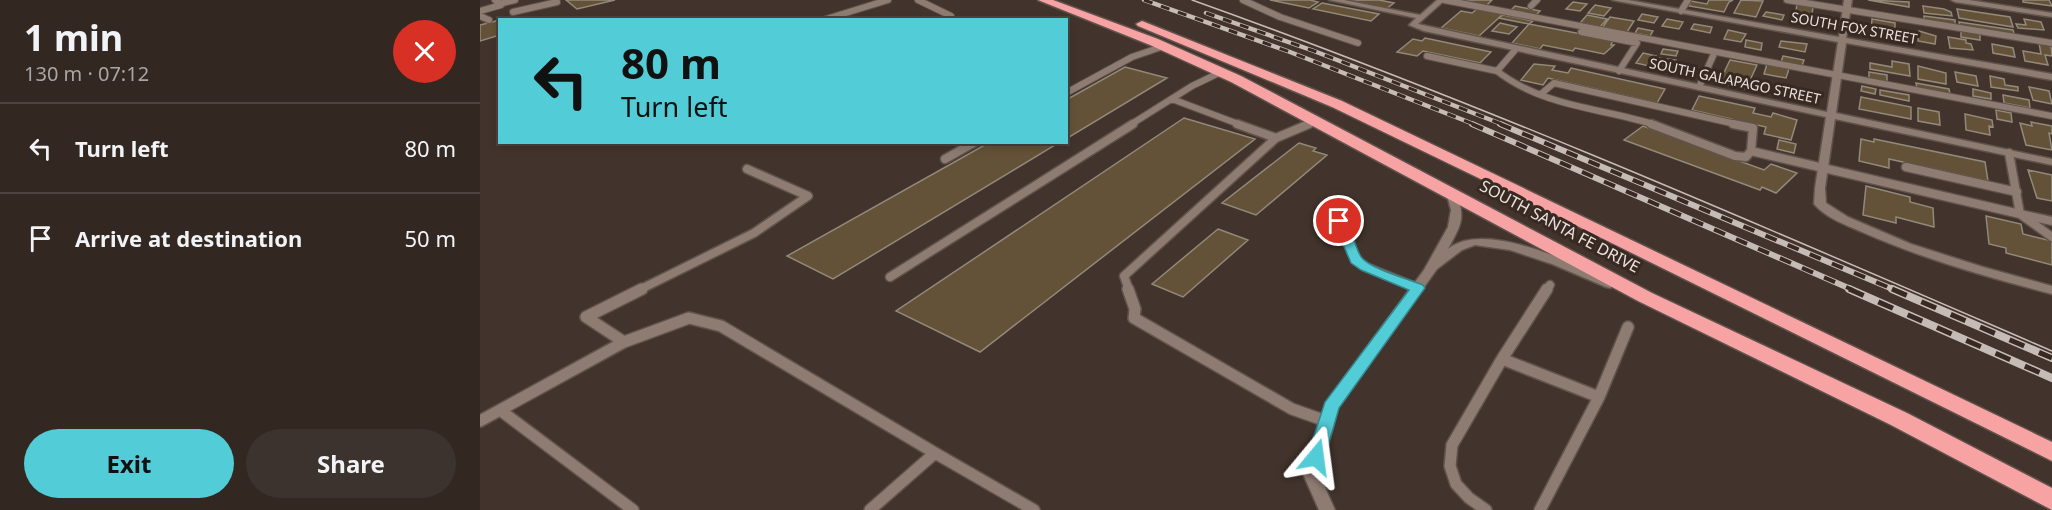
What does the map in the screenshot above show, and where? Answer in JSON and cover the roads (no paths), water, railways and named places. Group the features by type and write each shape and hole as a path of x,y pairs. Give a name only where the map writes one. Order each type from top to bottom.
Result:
{"highway":[{"name":"SOUTH SANTA FE DRIVE","path":"1043,0 1164,46 1221,72 1451,192 1645,297 1899,419 2052,500"},
{"name":"SOUTH SANTA FE DRIVE","path":"1078,0 1258,70 1337,104 1568,214 2052,452"}],"street":[{"name":"SOUTH GALAPAGO STREET","path":"1333,0 1416,21 1424,29 2052,162"},
{"path":"1416,21 1443,0"},
{"name":"SOUTH FOX STREET","path":"1616,0 2052,77"},
{"path":"1848,0 1830,115 1820,204 1828,212 1884,238 1934,256 2052,290"},
{"path":"1955,0 2052,15"},
{"path":"1327,510 1311,474 1331,407 1431,271 1454,228 1457,210 1451,192"},
{"path":"1431,271 1462,245 1485,241 1520,249 1645,297"}],"lane":[{"path":"480,11 498,3 515,0"},
{"path":"830,18 888,0"},
{"path":"918,0 951,16 950,18"},
{"path":"1243,0 1280,17 1358,43"},
{"path":"1443,0 2052,116"},
{"path":"1531,6 1537,0"},
{"path":"1681,11 1688,0"},
{"path":"1787,0 2052,43"},
{"path":"513,12 557,2"},
{"path":"498,3 522,18"},
{"path":"480,16 489,20"},
{"path":"1538,23 1637,43 1619,71"},
{"path":"1068,92 1132,57 1164,46"},
{"path":"1497,70 1516,49"},
{"path":"1427,56 1497,70 1507,80 1563,103 1652,124 1735,156 1746,157 1751,151 1753,128 1554,83 1542,94"},
{"path":"1699,87 1713,56"},
{"path":"890,277 1172,99 1221,72"},
{"path":"1068,84 1077,87"},
{"path":"1172,99 1276,138"},
{"path":"1316,121 1276,138 1124,276 1135,309 1134,318 1292,410 1326,421"},
{"path":"945,159 971,144"},
{"path":"1751,151 2052,221"},
{"path":"2009,153 2020,214 2052,237"},
{"path":"1906,167 2017,192"},
{"path":"624,342 586,317 753,233 792,209 808,196 747,169"},
{"path":"1339,221 1356,260 1366,267 1418,288"},
{"path":"1486,510 1468,499 1457,486 1450,471 1449,458 1452,445 1502,358 1550,285"},
{"path":"480,422 624,342 689,318 721,326 1034,510"},
{"path":"1540,510 1599,397 1628,327"},
{"path":"1502,358 1599,397"},
{"path":"500,410 633,510"},
{"path":"870,510 935,453"}],"tram line":[{"path":"1192,0 1409,81 1625,168 2052,351"}],"railway":[{"path":"1144,0 1290,52 1476,125"},
{"path":"1206,13 1314,51 1504,125"},
{"path":"1472,124 1853,290"},
{"path":"1500,124 1895,290"},
{"path":"1849,289 2052,378"},
{"path":"1892,289 2052,358"}]}
